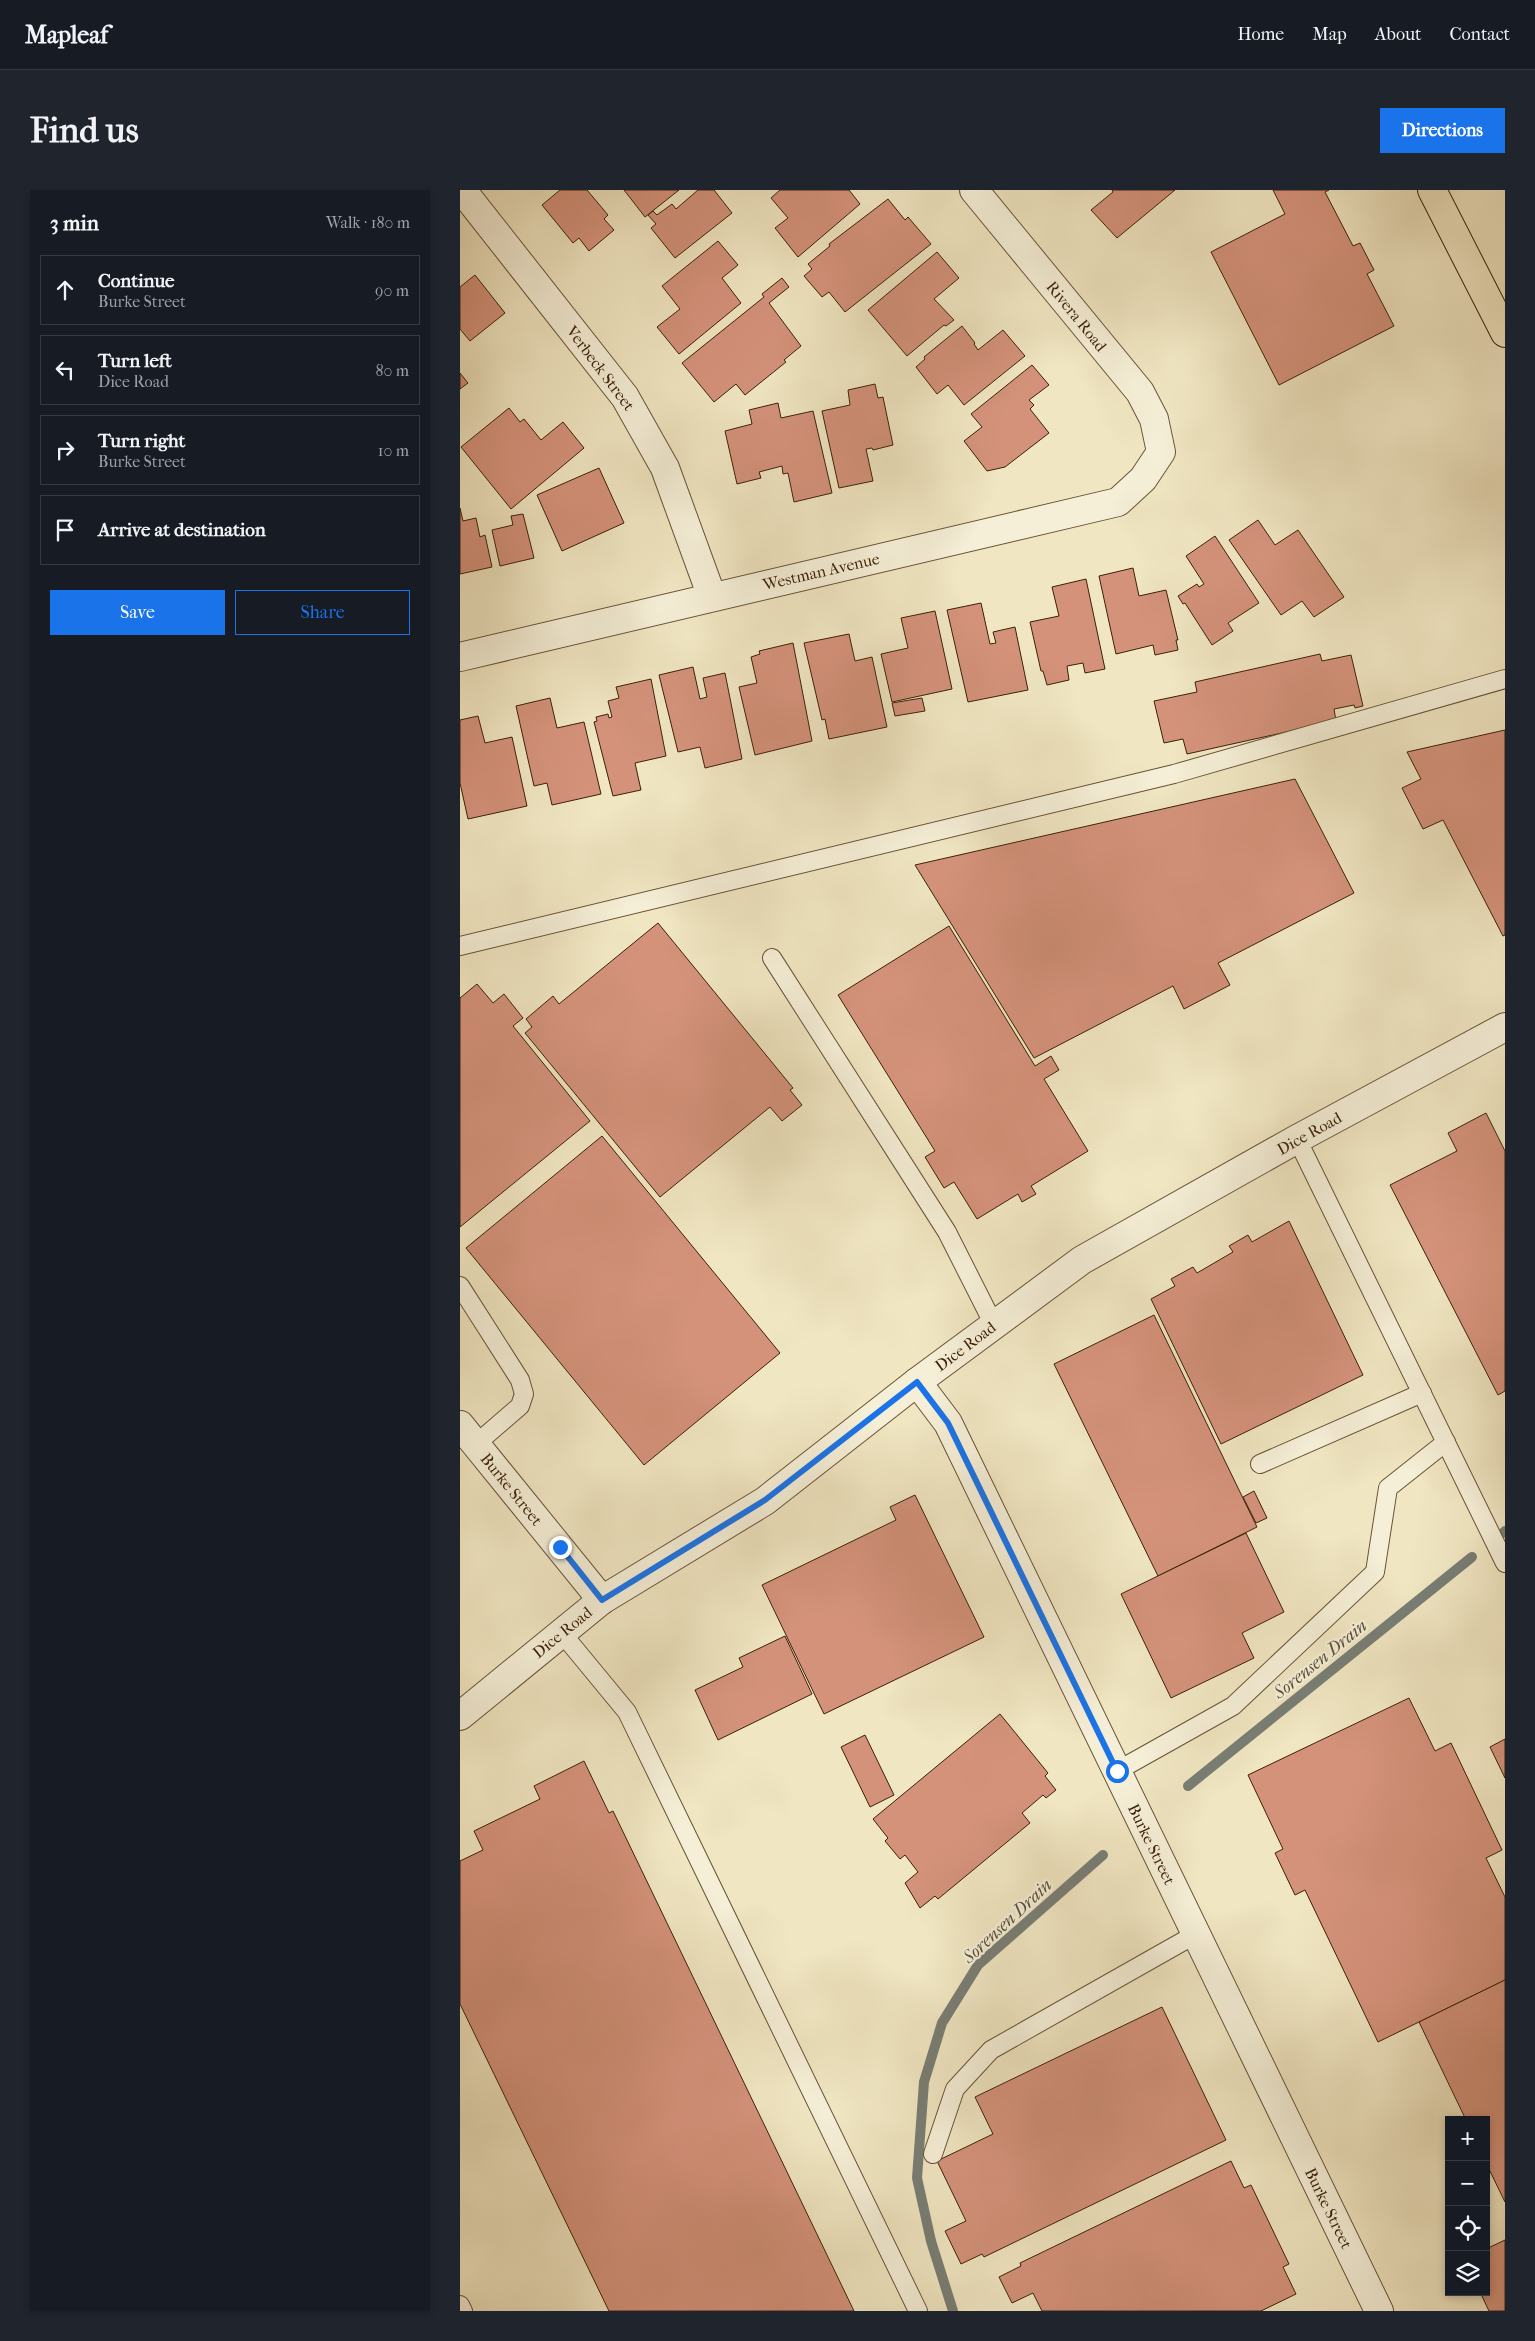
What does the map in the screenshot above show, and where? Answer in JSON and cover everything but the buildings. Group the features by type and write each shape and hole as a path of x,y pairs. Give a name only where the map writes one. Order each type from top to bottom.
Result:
{"main road":[{"path":"1432,190 1505,332"}],"street":[{"name":"Rivera Road","path":"974,190 1140,392 1154,419 1161,452"},
{"name":"Verbeck Street","path":"465,194 625,397 665,468 712,597"},
{"name":"Westman Avenue","path":"460,657 1118,502 1143,479 1161,452"},
{"name":"Dice Road","path":"460,1716 602,1600 765,1500 917,1382 1082,1260 1297,1139 1505,1027"},
{"name":"Burke Street","path":"917,1382 948,1423 1379,2311"},
{"name":"Burke Street","path":"468,1435 602,1600"}],"lane":[{"path":"460,946 1174,774 1505,679"},
{"path":"772,958 947,1232 994,1324"},
{"path":"1297,1139 1505,1563"},
{"path":"460,1286 520,1380 524,1394 520,1406 468,1435"},
{"path":"1260,1464 1422,1393"},
{"path":"1117,1771 1233,1706 1375,1572 1388,1488 1446,1442"},
{"path":"562,1632 627,1712 918,2311"},
{"path":"933,2154 955,2089 990,2050 1196,1934"},
{"path":"460,2305 463,2311"}],"waterway":[{"name":"Sorensen Drain","path":"1188,1786 1472,1557"},
{"name":"Sorensen Drain","path":"953,2311 931,2241 917,2178 924,2082 942,2023 978,1965 1103,1855"}],"route":[{"path":"560,1547 602,1600 765,1500 917,1382 948,1423 1117,1771"}]}
